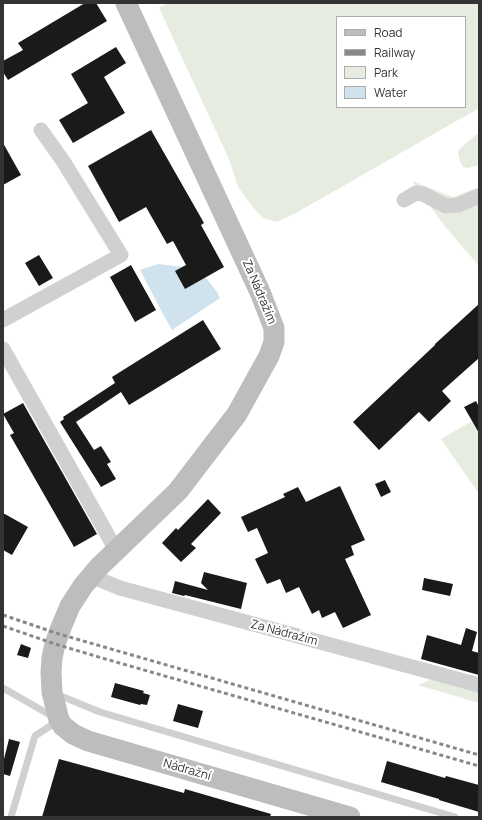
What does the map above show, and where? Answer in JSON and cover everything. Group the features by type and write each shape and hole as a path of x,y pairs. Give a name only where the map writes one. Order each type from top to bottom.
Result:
{"main road":[{"name":"Za Nádražím","path":"52,692 52,658 55,644 70,606 91,576 178,491 237,414 269,356 274,342 274,328 260,292 127,3"},
{"path":"52,692 59,720"},
{"name":"Nádražní","path":"59,720 63,726 73,734 88,741 350,817"}],"street":[{"path":"3,320 121,254 63,161 41,130"},
{"path":"404,200 416,193 423,194 446,206 458,205 479,196"},
{"path":"3,349 116,550"},
{"name":"Za Nádražím","path":"91,576 120,588 479,686"}],"lane":[{"path":"3,688 59,720 35,736 11,817"},
{"path":"52,692 100,712 455,817"}],"green space":[{"path":"168,3 479,3 479,108 296,213 277,222 263,218 255,210 238,187 229,159 159,8"},
{"path":"479,134 479,165 467,168 463,167 460,162 458,151"},
{"path":"412,181 453,197 479,187 479,266 443,224"},
{"path":"479,417 479,494 441,439"},
{"path":"433,679 479,692 479,703 418,685"}],"water":[{"path":"158,264 183,267 207,279 220,298 172,330 140,270"}],"building":[{"path":"85,3 96,3 107,21 8,80 3,72 3,61 23,50 18,43"},
{"path":"116,47 126,63 104,77 125,113 73,143 59,120 88,103 71,74"},
{"path":"151,130 204,223 201,225 224,267 185,289 175,271 186,265 173,241 167,244 146,207 119,222 88,166"},
{"path":"3,143 21,175 3,185"},
{"path":"39,255 53,278 39,286 25,263"},
{"path":"131,265 156,310 135,322 110,277"},
{"path":"479,304 479,358 442,391 451,401 429,422 419,412 379,450 353,422"},
{"path":"203,320 221,349 129,405 121,392 76,422 94,450 101,446 111,462 107,464 116,479 101,487 60,422 64,419 63,417 115,383 112,377"},
{"path":"476,401 479,407 479,433 464,407"},
{"path":"23,403 97,534 74,547 10,435 14,433 3,414"},
{"path":"385,480 391,492 381,497 375,484"},
{"path":"340,486 365,540 351,546 354,555 345,559 371,615 343,628 335,612 322,618 319,610 312,614 299,587 286,593 280,579 267,584 255,559 268,553 257,528 248,532 241,517 285,497 283,494 298,487 306,502"},
{"path":"208,499 221,513 191,544 196,548 181,562 162,543 176,528 178,530"},
{"path":"3,513 28,527 12,555 3,550"},
{"path":"204,572 247,583 241,609 172,593 175,581 208,590 201,583"},
{"path":"424,578 453,584 450,596 422,590"},
{"path":"466,628 477,632 472,651 479,653 479,675 421,659 427,635 461,645"},
{"path":"21,644 31,648 28,658 17,655"},
{"path":"115,683 144,691 143,693 150,695 147,705 140,705 111,697"},
{"path":"178,704 203,711 198,728 173,721"},
{"path":"9,739 20,742 10,776 3,774 3,763"},
{"path":"59,759 184,793 185,789 271,814 270,817 42,817"},
{"path":"387,761 445,778 446,776 479,785 479,812 381,782"}],"railway":[{"path":"3,615 59,634 479,755"},
{"path":"3,626 55,644 109,660 479,766"}]}
